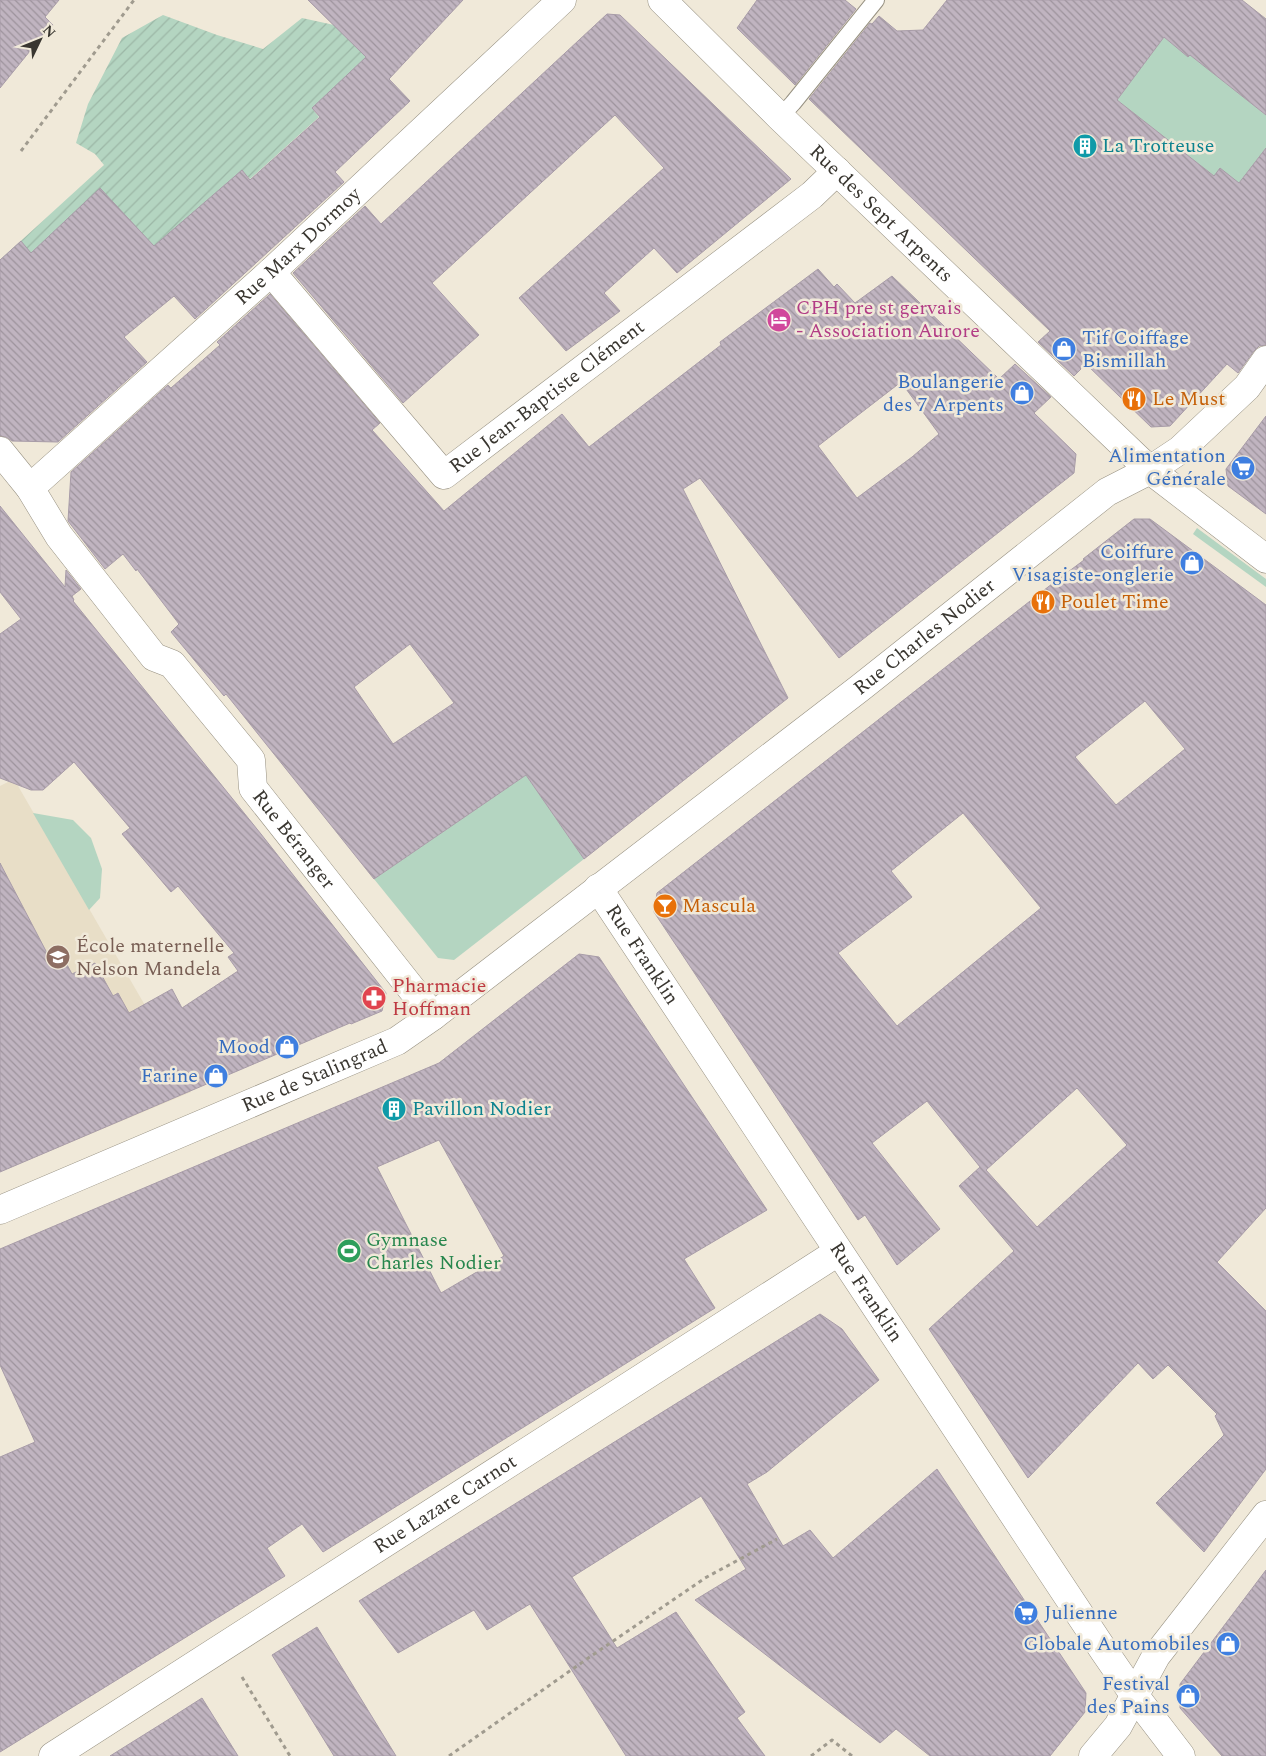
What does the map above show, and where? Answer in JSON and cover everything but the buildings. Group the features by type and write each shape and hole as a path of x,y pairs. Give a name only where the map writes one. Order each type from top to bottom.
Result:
{"street":[{"name":"Rue Marx Dormoy","path":"30,488 271,272 562,0"},
{"name":"Rue des Sept Arpents","path":"662,0 780,117 1150,470 1266,559"},
{"name":"Rue Jean-Baptiste Clément","path":"271,272 444,475 805,201 837,171"},
{"name":"Rue Charles Nodier","path":"598,888 860,688 1107,492 1150,470 1180,450 1247,387 1266,360"},
{"name":"Rue Béranger","path":"0,451 30,488 59,536 154,657 172,664 251,760 253,788 433,1016"},
{"name":"Rue de Stalingrad","path":"0,1210 397,1041 433,1016 598,888"},
{"name":"Rue Franklin","path":"598,888 838,1252 1135,1696 1181,1756"},
{"name":"Rue Lazare Carnot","path":"53,1756 838,1252"},
{"path":"1093,1756 1118,1726 1156,1656 1266,1514"}],"lane":[{"path":"780,117 876,0"}],"path":[{"path":"21,151 134,0"},
{"path":"450,1756 584,1661 706,1578 777,1539"},
{"path":"222,1648 290,1756"},
{"path":"811,1756 832,1740 852,1756"}],"shaded area":[{"name":"École maternelle Nelson Mandela","path":"14,779 161,1033 191,1092 0,1172 0,786"}],"green space":[{"path":"163,15 217,35 263,49 302,18 334,25 374,63 323,98 312,108 319,117 250,179 242,171 56,336 0,260 104,165 95,154 76,143 88,104 122,38"},
{"path":"1164,37 1266,115 1266,148 1233,191 1117,100"},
{"path":"1197,528 1266,579 1266,587 1193,534"},
{"path":"526,775 584,859 454,960 438,958 374,879"},
{"path":"33,813 73,820 91,838 102,869 100,898 89,910"}],"place":[{"name":"La Trotteuse","path":"1085,146"},
{"name":"CPH pre st gervais - Association Aurore","path":"779,320"},
{"name":"Tif Coiffage Bismillah","path":"1064,349"},
{"name":"Boulangerie des 7 Arpents","path":"1022,393"},
{"name":"Le Must","path":"1134,399"},
{"name":"Alimentation Générale","path":"1243,468"},
{"name":"Coiffure Visagiste-onglerie","path":"1192,563"},
{"name":"Poulet Time","path":"1043,602"},
{"name":"Mascula","path":"665,906"},
{"name":"École maternelle Nelson Mandela","path":"58,957"},
{"name":"Pharmacie Hoffman","path":"374,998"},
{"name":"Mood","path":"287,1047"},
{"name":"Farine","path":"216,1076"},
{"name":"Pavillon Nodier","path":"394,1109"},
{"name":"Gymnase Charles Nodier","path":"349,1251"},
{"name":"Julienne","path":"1026,1613"},
{"name":"Globale Automobiles","path":"1228,1644"},
{"name":"Festival des Pains","path":"1188,1696"}]}
